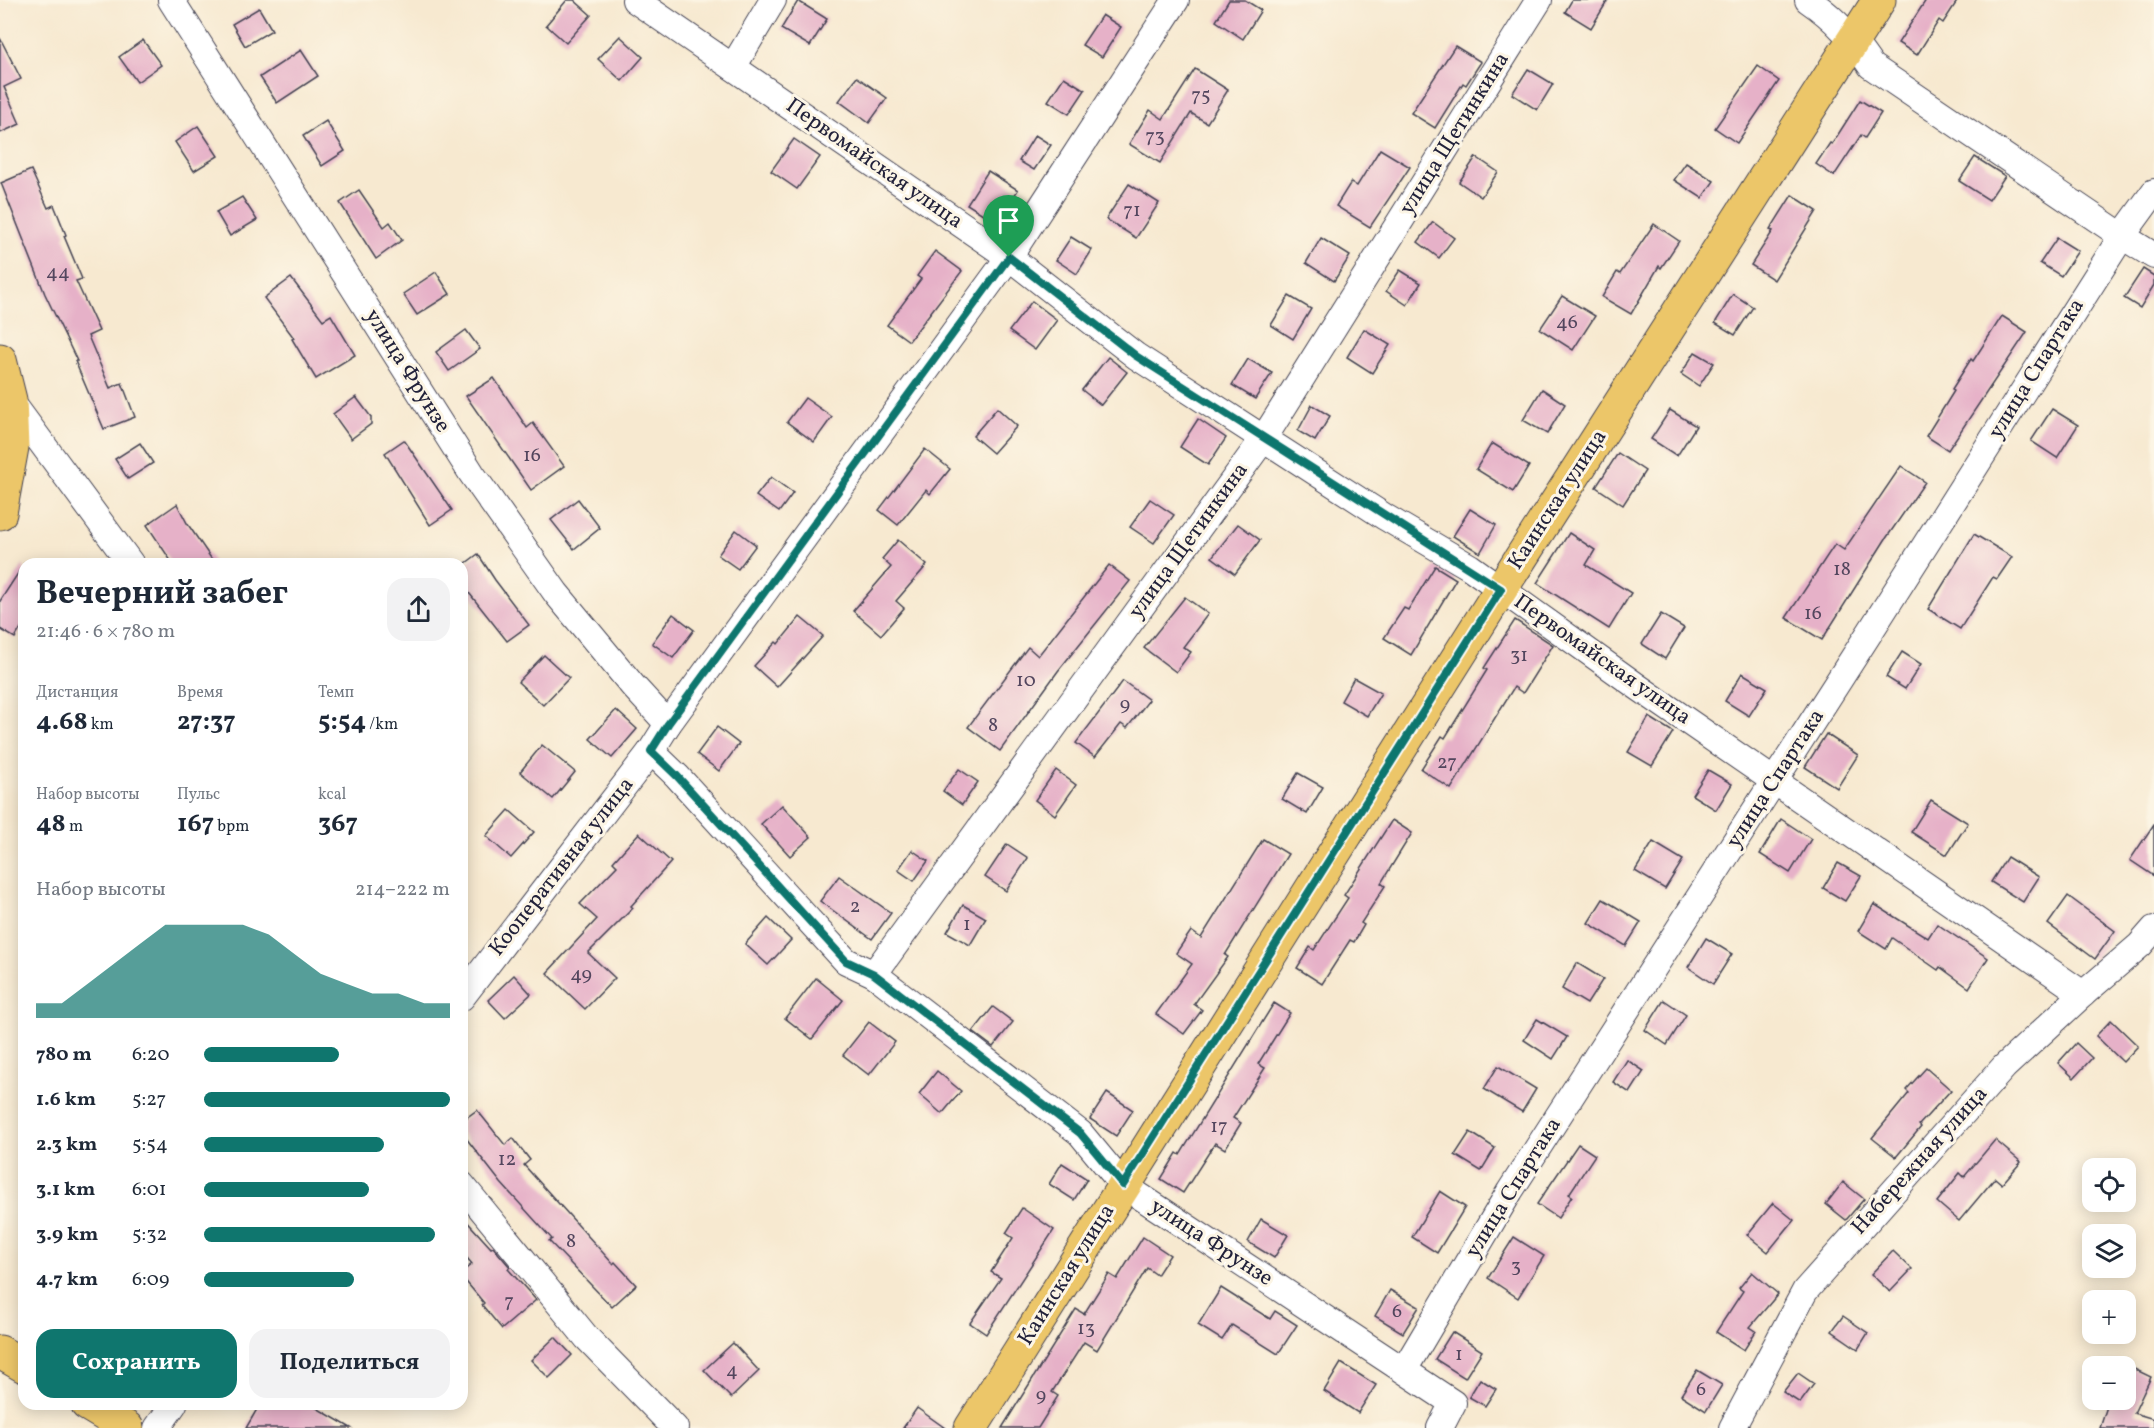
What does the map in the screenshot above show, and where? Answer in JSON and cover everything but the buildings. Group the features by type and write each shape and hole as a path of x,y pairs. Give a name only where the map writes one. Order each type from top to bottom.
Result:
{"main road":[{"name":"Каинская улица","path":"971,1428 1501,589 1879,0"},
{"path":"0,360 10,400 12,447 0,513"},
{"path":"0,1352 18,1362"},
{"path":"97,1410 127,1428"}],"street":[{"name":"улица Фрунзе","path":"171,0 472,474 556,592 633,686 668,724"},
{"name":"Первомайская улица","path":"635,0 1009,257 1136,356 1501,589 1638,687 2083,994"},
{"path":"734,67 773,0"},
{"name":"Кооперативная улица","path":"468,989 651,751 668,724 1009,257 1176,0"},
{"name":"улица Щетинкина","path":"874,974 1264,438 1539,0"},
{"path":"1808,0 1832,16 1871,66 2154,256"},
{"name":"улица Спартака","path":"1404,1370 1510,1191 2121,236 2154,192"},
{"path":"10,400 127,558"},
{"name":"улица Фрунзе","path":"651,751 677,776 846,961 874,974 1080,1133 1123,1185 1453,1403 1440,1428"},
{"name":"Набережная улица","path":"1732,1428 1805,1291 2004,1067 2140,945 2154,929"},
{"path":"468,1192 587,1338 675,1428"},
{"path":"157,1428 170,1410"}],"route":[{"path":"1009,257 1136,356 1385,517 1470,567 1501,589 1123,1185 1080,1133 874,974 846,961 677,776 651,751 668,724 1009,257"}]}
